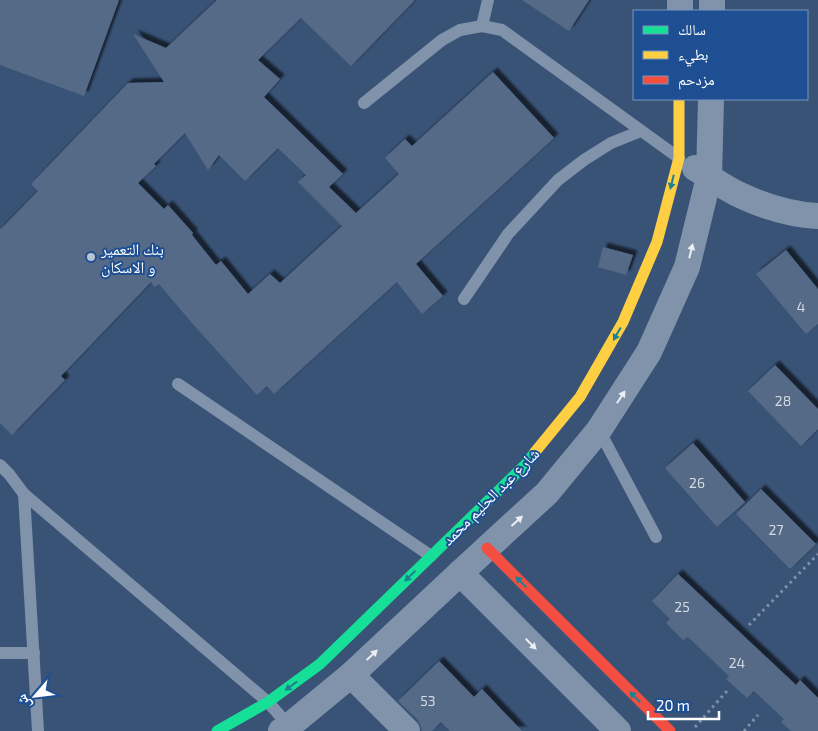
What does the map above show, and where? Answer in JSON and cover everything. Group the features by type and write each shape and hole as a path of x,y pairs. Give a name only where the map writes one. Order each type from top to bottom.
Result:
{"street":[{"name":"شارع عبد الحليم محمد","path":"217,731 268,702 320,664 526,464 580,397 624,322 657,242 678,158 679,100"},
{"name":"شارع عبد الحليم محمد","path":"285,729 351,675 547,493 599,430 649,352 683,276 710,177 711,100"},
{"path":"678,158 741,196 775,208 818,216"},
{"path":"487,548 670,731"},
{"path":"460,572 618,731"},
{"path":"351,675 407,731"}],"lane":[{"path":"482,26 488,0"},
{"path":"364,103 442,40 460,30 482,26 502,30 678,158"},
{"path":"464,298 508,234 558,180 584,160 611,143 640,131"},
{"path":"178,384 431,556"},
{"path":"599,430 656,537"},
{"path":"0,465 24,494 268,702 285,729"},
{"path":"24,494 38,731"},
{"path":"0,653 34,653"}],"path":[{"path":"749,624 818,554"},
{"path":"691,731 727,691"},
{"path":"744,731 758,715"}],"building":[{"path":"0,0 119,0 84,96 0,65"},
{"path":"217,0 415,0 351,66 301,18 258,60 280,79 264,97 343,174 329,187 356,213 399,174 385,158 405,139 412,146 493,72 554,138 416,264 443,296 422,314 397,282 274,394 267,386 257,395 159,284 154,287 151,282 61,376 65,380 12,435 0,423 0,230 38,191 31,184 128,83 164,82 133,34 166,48","holes":["185,133 208,170 219,155 245,181 278,148 306,175 298,182 342,226 280,283 270,274 248,294 221,261 216,265 192,235 193,233 168,205 164,209 138,183"]},
{"path":"522,0 589,0 569,31"},
{"path":"603,247 633,255 626,275 598,267"},
{"path":"786,250 818,289 818,324 806,334 756,274"},
{"path":"775,365 818,409 818,429 801,446 748,391"},
{"path":"693,443 745,502 717,527 665,468"},
{"path":"761,489 816,544 790,569 736,514"},
{"path":"678,574 796,685 800,680 818,698 818,731 791,731 781,722 784,719 754,691 747,698 726,679 729,676 688,637 683,640 666,623 670,619 652,601"},
{"path":"439,661 474,697 482,689 522,731 450,731 441,722 432,731 422,731 418,720 398,701"}],"traffic: fast":[{"path":"217,731 268,702 320,664 526,464 535,452"}],"traffic: slow":[{"path":"535,452 580,397 623,322 657,242 679,158 679,100"}],"traffic: jam":[{"path":"487,548 670,731"}],"place":[{"name":"بنك التعمير و الاسكان","path":"91,257"}]}
